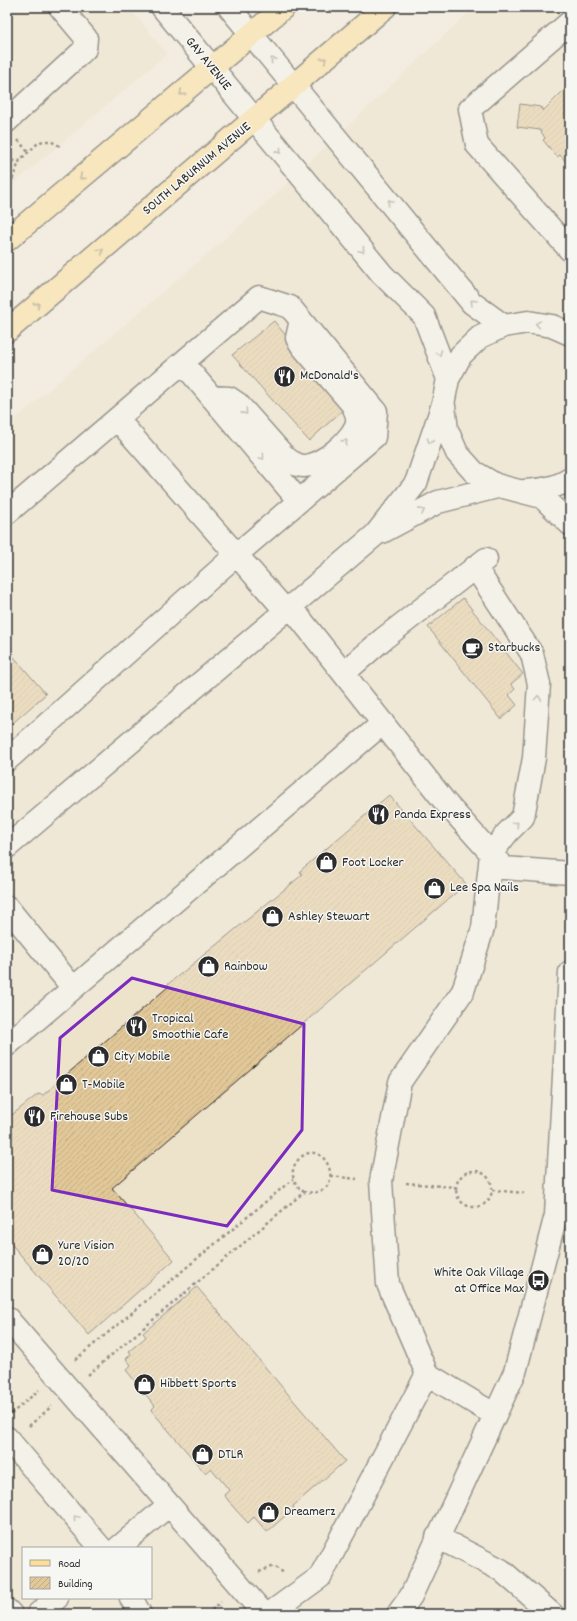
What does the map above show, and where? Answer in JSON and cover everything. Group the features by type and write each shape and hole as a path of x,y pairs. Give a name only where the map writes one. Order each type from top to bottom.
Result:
{"main road":[{"path":"7,240 284,7"},
{"name":"SOUTH LABURNUM AVENUE","path":"7,331 385,7"}],"street":[{"path":"7,121 85,49 86,38 60,7"},
{"name":"GAY AVENUE","path":"162,7 382,274 424,316 448,379"},
{"path":"229,7 295,85 472,303 504,326"},
{"path":"570,22 470,109 478,145 570,250"},
{"path":"7,513 259,297 290,307 376,411 374,437 236,555 7,760"},
{"path":"211,397 229,398 238,404 285,457 293,463 306,466 314,465 336,450 355,430 358,421 352,404 302,346 297,338 301,320"},
{"path":"7,847 375,535 416,484 443,404 448,379 461,355 470,346 480,337 504,326 528,322 552,326 570,334"},
{"path":"183,363 299,501"},
{"path":"443,404 447,430 457,453 474,472 496,485 542,497 570,524"},
{"path":"117,419 236,555 289,609 344,673 445,802 504,868 570,873"},
{"path":"375,535 438,502 511,489 542,490 562,484 570,479"},
{"path":"344,673 383,639 480,563 532,654 539,684 534,758 523,817 506,833 491,854 482,928 463,991 400,1082 381,1181 388,1284 427,1374 495,1415"},
{"path":"7,1045 383,722"},
{"path":"7,907 73,988"},
{"path":"398,1614 411,1596 515,1372 556,1215 570,972"},
{"path":"7,1318 264,1614"},
{"path":"269,1614 320,1577 427,1374"},
{"path":"9,1440 100,1547"},
{"path":"119,1547 169,1505"},
{"path":"438,1537 501,1570 552,1614"},
{"path":"382,1614 426,1561"},
{"path":"38,1614 56,1599"},
{"path":"132,1599 140,1614"},
{"path":"7,1610 11,1614"}],"path":[{"path":"10,185 20,160 38,143 50,141 60,146"},
{"path":"7,158 18,163"},
{"path":"310,1154 319,1155 326,1160 330,1168 331,1176 328,1184 321,1190 313,1193 304,1192 297,1186 293,1179 292,1170 296,1162 302,1156 310,1154"},
{"path":"471,1171 479,1171 486,1175 491,1182 492,1190 490,1198 484,1204 477,1207 468,1207 461,1203 456,1196 455,1188 458,1180 463,1174 471,1171"},
{"path":"9,1440 64,1383 293,1179"},
{"path":"492,1190 524,1192"},
{"path":"7,1417 64,1383 304,1192"},
{"path":"256,1574 274,1566 305,1587"},
{"path":"207,1614 223,1600"}],"highlighted area":[{"path":"132,978 304,1024 302,1130 227,1226 52,1190 60,1038"}],"shaded area":[{"path":"7,7 129,7 167,54 7,189"},
{"path":"474,7 570,7 570,1614 7,1614 7,426 263,206"}],"building":[{"path":"570,84 570,166 560,155 557,157 543,140 545,138 540,130 517,127 520,104 541,107 543,111"},
{"name":"McDonald's","path":"274,321 345,408 309,441 232,355"},
{"name":"Starbucks","path":"463,598 523,674 511,684 515,689 509,695 517,705 501,719 428,627"},
{"path":"7,649 46,694 7,728"},
{"path":"389,795 466,884 112,1188 174,1260 89,1335 7,1239 7,1119 38,1094 43,1095 169,986 167,985 302,875 300,871"},
{"path":"197,1287 345,1461 293,1506 294,1508 267,1532 254,1517 248,1523 235,1509 224,1495 229,1490 211,1468 205,1473 151,1410 155,1406 126,1370 131,1365 126,1359 131,1354 129,1351 146,1337 143,1333"}],"place":[{"name":"McDonald's","path":"284,376"},
{"name":"Starbucks","path":"473,648"},
{"name":"Panda Express","path":"379,815"},
{"name":"Foot Locker","path":"327,863"},
{"name":"Lee Spa Nails","path":"434,888"},
{"name":"Ashley Stewart","path":"272,917"},
{"name":"Rainbow","path":"208,967"},
{"name":"Tropical Smoothie Cafe","path":"137,1027"},
{"name":"City Mobile","path":"98,1057"},
{"name":"T-Mobile","path":"67,1085"},
{"name":"Firehouse Subs","path":"34,1117"},
{"name":"Yure Vision 20/20","path":"42,1254"},
{"name":"White Oak Village at Office Max","path":"539,1281"},
{"name":"Hibbett Sports","path":"145,1384"},
{"name":"DTLR","path":"203,1455"},
{"name":"Dreamerz","path":"268,1512"}]}
